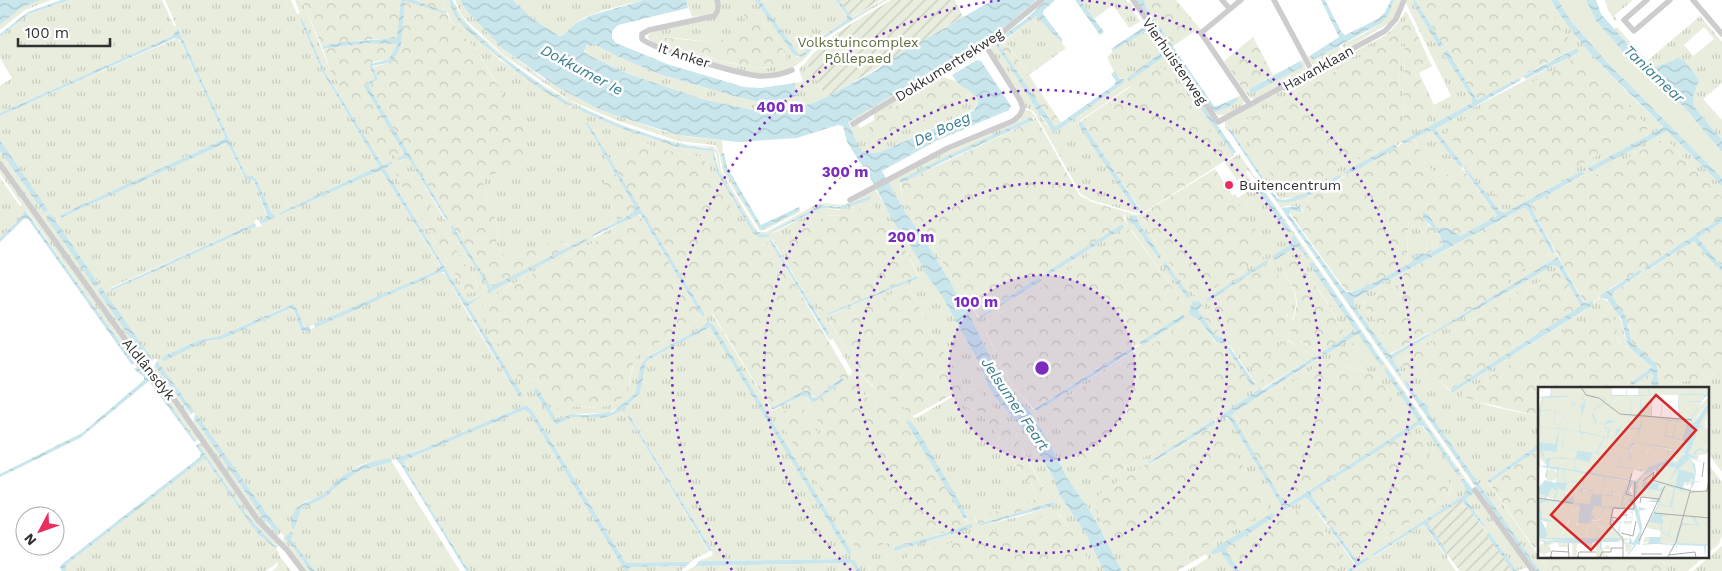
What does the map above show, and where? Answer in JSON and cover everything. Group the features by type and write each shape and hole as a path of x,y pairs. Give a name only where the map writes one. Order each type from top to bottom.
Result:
{"street":[{"name":"It Anker","path":"717,0 718,9 714,16 649,30 642,34 642,39 674,52 754,76 769,76 792,70"},
{"name":"Dokkumertrekweg","path":"853,124 1014,25 1042,0"},
{"name":"Vierhuisterweg","path":"1133,0 1218,122"},
{"path":"1222,0 1230,9"},
{"path":"1241,0 1201,34 1250,105"},
{"path":"1274,0 1312,71"},
{"name":"Havanklaan","path":"1218,122 1385,30 1399,15 1404,0"},
{"path":"1647,0 1624,20 1634,31 1670,0"},
{"path":"1693,0 1722,34"},
{"path":"850,200 874,189 948,148 1013,121 1020,115 1023,108 1020,100 984,43"},
{"name":"Aldlânsdyk","path":"0,164 140,360 162,382 257,520 287,550 303,571"},
{"path":"1475,490 1533,571"}],"green space":[{"path":"41,0 51,0 25,10 0,30 0,25 21,8"},
{"path":"70,0 162,0 174,26 176,25 165,0 291,0 297,14 300,13 295,0 302,0 330,70 391,154 399,161 406,158 409,160 445,220 451,225 450,227 486,284 489,293 586,241 586,238 570,247 565,243 510,255 501,253 496,242 499,230 484,186 483,177 496,82 476,49 451,22 448,13 443,11 444,4 442,0 449,0 457,20 500,60 571,107 573,106 572,104 548,90 497,53 460,18 452,0 468,24 509,61 531,77 576,104 625,126 651,135 690,145 714,147 718,151 721,171 758,232 766,232 817,204 843,205 875,189 926,274 943,298 979,363 989,388 1025,431 1052,475 1060,496 1085,533 1104,571 1094,571 1067,524 1059,514 907,557 903,561 868,567 870,571 861,571 858,565 850,559 699,561 713,555 711,549 633,421 628,417 709,552 696,558 681,571 628,571 628,569 633,567 685,566 689,564 626,563 532,410 526,405 418,451 395,458 395,460 390,458 356,467 346,473 320,496 299,506 295,512 298,516 301,509 326,497 359,471 392,462 460,571 315,571 291,539 286,536 285,540 294,548 310,571 305,571 283,543 284,536 281,533 277,537 265,526 192,423 194,418 195,416 193,410 157,362 157,369 190,414 192,413 188,417 154,371 154,366 158,360 155,358 153,360 101,288 97,290 150,364 149,366 142,360 0,162 0,151 43,212 47,210 0,140 0,116 177,38 225,137 224,139 60,215 60,217 226,143 243,175 255,183 267,217 259,221 258,219 254,221 255,223 110,288 111,291 256,226 261,226 261,224 275,217 256,179 253,176 248,176 244,171 178,29 172,36 0,113 0,86 12,78 0,58 0,37 29,14","holes":["302,18 325,72 382,164 384,165 391,161 390,166 385,169 462,296 468,302 480,295 468,306 519,397 446,275 441,272 305,332 301,330 294,310 291,308 222,339 206,341 162,360 164,356 199,340 219,336 285,307 295,306 306,328 436,271 441,267 381,170 280,215 279,213 379,166 323,73 300,20","580,108 617,124 677,144 706,147 716,153 719,172 754,229 760,234 770,235 769,237 760,238 753,233 717,173 712,151 677,147 620,128 579,110","585,122 588,123 609,159 626,153 643,142 660,149 701,157 707,163 710,173 750,239 762,245 771,243 769,240 772,239 829,333 827,336 829,340 833,339 865,396 906,422 908,420 911,422 968,518 966,520 969,525 971,524 962,531 895,551 776,415 816,431 819,435 823,430 809,407 808,402 810,400 804,395 772,411 710,311 704,313 703,316 701,315 693,324 637,355 629,386 597,408 574,406 567,409 556,407 539,381 534,379 524,384 480,308 509,286 642,218 638,214 594,238 592,235 619,220 612,207 603,175 606,167 610,165","406,171 475,279 478,287 469,294 395,175","870,196 838,210 819,209 774,233 773,230 816,207 825,205 840,207","871,204 892,229 909,256 919,277 827,316 820,308 826,216 845,215","51,214 99,284 95,286 47,217","909,287 935,340 957,371 966,389 979,390 1024,452 1052,503 1054,502 1055,505 1021,516 979,526 975,520 976,517 1036,499 1035,489 1021,473 991,425 976,410 947,400 916,418 913,417 906,408 870,384 854,363 829,321","710,321 850,549 850,554 848,554 710,327 648,360 640,393 623,411 602,418 572,417 556,424 534,391 538,389 557,420 571,414 608,413 621,407 635,394 643,361 703,327","197,416 270,518 279,529 269,526 194,418"]},
{"path":"302,0 401,0 399,36 395,39 344,42 322,47"},
{"path":"407,0 447,14 451,22 476,49 523,129 523,157 517,167 483,177 484,186 499,230 496,242 501,253 510,255 557,240 570,247 493,287 489,285 448,221 369,87 378,79 372,67 389,63 401,46 404,3"},
{"path":"414,0 442,0 444,4 443,11"},
{"path":"455,0 460,0 466,10 503,49 544,79 580,99 621,117 666,132 690,137 722,140 723,153 721,154 723,166 760,229 764,229 799,210 800,212 760,231 723,172 719,152 715,145 678,141 616,120 569,100 506,57 466,20"},
{"path":"513,0 644,0 592,14 558,36 533,19"},
{"path":"686,0 715,0 716,8 713,14 692,17"},
{"path":"719,0 736,0 744,16 743,26 732,37 723,40 701,41 660,37 686,49 727,62 769,68 786,53 747,0 755,0 797,57 804,56 831,32 883,0 887,0 819,43 798,64 776,73 753,73 741,70 669,49 649,40 648,36 651,32 716,17 720,9"},
{"path":"736,0 747,0 786,53 787,58 777,65 759,68 716,59 661,39 660,37 713,41 723,40 732,36 739,31 745,21"},
{"path":"760,0 836,0 848,18 821,37 801,55"},
{"name":"Volkstuincomplex Pôllepaed","path":"839,0 881,0 851,18"},
{"name":"Volkstuincomplex Pôllepaed","path":"891,0 955,0 963,17 826,97 806,62 824,43 857,20"},
{"path":"1036,0 1040,0 1006,28 849,124 848,121 1007,25"},
{"path":"1080,0 1126,0 1128,3 1130,2 1133,7 1131,8 1141,21 1129,28 1113,5 1094,19"},
{"path":"1135,0 1214,112 1230,106 1238,100 1237,97 1240,95 1244,100 1243,105 1225,115 1213,113"},
{"path":"1144,0 1176,0 1201,30 1197,33 1195,31 1172,47 1145,6"},
{"path":"1394,0 1401,0 1395,16 1389,23 1344,49 1342,45 1374,28 1391,9"},
{"path":"1407,0 1413,0 1414,5 1441,47 1444,46 1447,50 1443,53 1472,98 1472,103 1345,173 1347,175 1342,177 1340,174 1298,197 1280,199 1265,180 1263,182 1276,201 1283,202 1309,196 1308,204 1303,210 1299,206 1281,208 1400,377 1402,374 1392,360 1394,356 1429,336 1429,332 1433,333 1554,265 1560,270 1400,361 1417,369 1427,368 1425,376 1440,382 1452,393 1587,309 1600,298 1608,301 1613,306 1620,318 1629,347 1621,345 1617,337 1466,398 1494,407 1538,416 1538,445 1487,481 1538,555 1538,558 1540,558 1549,571 1540,571 1428,411 1429,407 1419,399 1406,380 1462,465 1536,571 1483,498 1225,128 1225,121 1386,35 1406,11 1409,16 1400,29 1373,50 1237,125 1286,192 1294,191 1398,137 1400,49 1402,39 1405,44 1403,132 1436,114 1414,72 1417,68 1429,60 1432,66 1419,73 1434,105 1451,96 1406,3","holes":["1228,128 1263,177 1260,178 1228,132"]},
{"path":"1415,0 1542,0 1575,48 1524,75 1524,77 1477,100"},
{"path":"1542,0 1551,0 1562,18 1589,51 1663,127 1588,168 1590,171 1667,131 1722,186 1722,197 1665,138 1590,178 1584,175 1583,171 1504,213 1500,211 1465,169 1461,167 1463,165 1436,131 1436,127 1572,56 1572,60 1649,128 1578,50 1573,47 1558,28"},
{"path":"1558,0 1586,0 1596,21 1640,71 1683,106 1722,152 1722,178 1607,62 1570,20"},
{"path":"1605,0 1633,0 1614,16 1617,19 1615,21 1608,10"},
{"path":"1036,16 1040,18 1066,48 1029,75 1005,40"},
{"path":"1409,16 1429,60 1414,72 1436,114 1403,133 1405,44 1402,40 1400,49 1399,137 1294,191 1286,192 1281,189 1237,125 1373,50 1393,35"},
{"path":"1700,16 1722,42 1722,83 1703,99 1722,120 1722,140 1694,106 1693,97 1699,80 1679,58 1649,68 1614,29 1617,27 1647,61","holes":["1704,27 1714,39 1693,56 1684,45"]},
{"path":"1143,33 1147,33 1156,44 1160,53 1127,78 1134,77 1164,57 1234,155 1228,159 1169,73 1127,88 1078,122 1136,213 1091,200 1081,194 1036,115 1025,107 1016,88 992,52 991,46 995,43 1038,114 1056,132 1125,82 1114,72 1107,57 1113,51"},
{"path":"1253,37 1273,75 1245,92 1224,61"},
{"path":"1005,40 1062,124 1055,128 1049,120 999,45"},
{"path":"383,42 397,43 398,46 389,59 373,62 370,67 375,78 365,85 404,153 404,155 397,159 394,155 385,157 382,154 330,70 323,49"},
{"path":"590,44 659,74 755,101 769,102 797,96 795,83 803,82 799,69 806,62 826,97 813,103 787,110 767,111 753,110 702,99 631,75 590,56 584,49"},
{"path":"1339,46 1341,50 1339,53 1316,65 1312,64 1308,57 1310,56 1314,60"},
{"path":"1578,52 1649,128 1504,206 1445,130 1572,60 1572,56"},
{"path":"1303,60 1306,68 1303,73 1255,99 1250,98 1245,92 1249,90 1251,93 1302,63 1300,61"},
{"path":"1162,67 1169,73 1228,159 1146,211 1136,213 1136,211 1139,211 1138,206 1081,121"},
{"path":"944,68 943,77 893,107 888,104"},
{"path":"943,77 956,81 971,91 963,99 883,141 874,144 867,142 865,138 871,122 874,120 874,113 888,104 894,107"},
{"path":"971,91 977,100 973,110 880,152 863,152 857,145 850,127 857,124 860,128 871,122 865,138 874,144 963,99"},
{"path":"1025,110 1031,111 1035,116 900,182 902,199 979,319 1125,227 1127,225 1124,211 1135,215 1142,214 1150,233 1164,254 1192,292 1197,297 1201,297 1265,256 1266,248 1232,196 1235,194 1238,198 1255,186 1287,232 1291,232 1248,170 1245,172 1254,185 1244,190 1225,163 1239,154 1527,567 1517,571 1489,532 1487,533 1484,525 1466,499 1474,492 1464,479 1461,482 1467,491 1464,495 1372,554 1375,556 1424,524 1444,554 1446,553 1447,558 1456,571 1351,571 1370,559 1367,557 1358,562 1355,558 1448,497 1452,490 1451,485 1412,429 1421,425 1461,475 1388,370 1385,372 1418,419 1411,426 1376,374 1328,362 1237,417 1234,421 1232,416 1235,412 1319,358 1296,346 1289,340 1283,341 1272,368 1259,389 1220,416 1229,419 1283,511 1305,498 1308,499 1355,565 1346,571 1333,571 1345,564 1347,560 1309,510 1304,507 1283,517 1273,518 1275,515 1211,551 1214,554 1222,552 1234,571 1187,571 1208,558 1205,550 1206,546 1254,518 1268,507 1215,424 1213,416 1255,383 1231,347 1225,342 1227,340 1224,339 1200,302 1192,308 1187,321 1181,326 1052,406 1062,433 1079,463 1090,477 1101,482 1190,428 1196,432 1101,493 1116,545 1130,571 1122,571 1094,517 1068,479 1030,411 1003,383 967,310 888,182 949,151 1016,122 1022,117","holes":["1131,218 1137,221 1161,256 1159,259 1129,220","1131,229 1183,302 1185,318 1035,412 1011,384 986,333 985,327 988,322","1293,257 1316,285 1347,336 1355,328 1314,263 1384,363 1358,334 1325,355 1301,342 1292,320 1295,312 1296,298 1281,267","1269,261 1268,263 1288,315 1259,376 1206,300"]},
{"path":"1035,116 1079,195 1092,202 1124,211 1127,225 1125,227 1122,224 1046,273 1047,276 1042,280 1039,277 979,317 902,199 901,183 1034,120"},
{"path":"1432,131 1459,166 1446,177 1439,176 1428,166 1414,139"},
{"path":"1665,138 1722,197 1722,217 1644,268 1647,271 1694,241 1722,271 1722,374 1660,387 1657,380 1658,368 1632,342 1629,326 1612,296 1615,291 1641,274 1643,272 1641,270 1612,287 1594,302 1584,303 1530,205 1584,175 1590,178"},
{"path":"1414,139 1428,166 1439,176 1446,176 1459,166 1461,167 1497,215 1460,237 1454,233 1437,228 1426,213 1428,225 1436,231 1443,245 1427,254 1426,239 1417,221 1410,219 1408,226 1407,265 1367,286 1346,291 1289,212 1291,210 1299,213 1303,212 1308,204 1309,196 1397,148 1402,143 1404,144"},
{"path":"643,142 660,149 701,157 707,163 710,173 745,233 750,239 762,245 771,243 849,376 851,374 865,396 906,422 969,525 894,548 888,543 858,551 776,415 800,404 819,435 823,430 808,402 810,400 815,402 844,378 840,378 816,398 804,391 771,408 714,316 710,311 704,313 609,159 626,153"},
{"path":"610,165 636,209 636,211 619,220 604,181 603,169"},
{"path":"0,167 199,438 196,441 157,386 138,367 136,368 135,363 26,210 0,238 0,178 20,206 22,205 0,173"},
{"path":"1215,169 1265,244 1267,252 1265,256 1201,297 1197,297 1156,243 1142,214"},
{"path":"402,170 406,171 475,279 478,287 469,294 395,175"},
{"path":"870,204 877,209 891,226 918,276 826,315 785,250 786,239 826,216 845,215"},
{"path":"1523,208 1528,210 1551,253 1506,279 1510,286 1433,332 1429,332 1396,351 1364,305 1365,300 1404,281 1403,273"},
{"path":"642,218 701,315 693,324 637,355 626,396 608,406 597,408 574,406 561,410 556,408 539,381 534,379 524,384 522,382 485,323 480,313 480,308 509,286"},
{"path":"1410,218 1417,221 1426,239 1427,254 1415,257 1407,265 1408,226"},
{"path":"1722,222 1722,265 1698,238"},
{"path":"1130,229 1183,302 1185,318 1182,315 1141,342 1141,344 1134,346 1034,409 1011,384 985,327 988,322"},
{"path":"1555,252 1558,257 1552,262 1510,286 1506,279"},
{"path":"1293,257 1315,285 1347,336 1321,353 1300,340 1290,329 1297,303 1293,287 1281,267 1283,261"},
{"path":"1268,263 1285,288 1289,306 1284,327 1259,376 1207,302"},
{"path":"1560,270 1581,306 1450,390 1440,382 1425,376 1427,368 1409,373 1400,361"},
{"path":"1403,273 1404,281 1363,302 1396,351 1389,354 1353,301"},
{"path":"909,287 935,340 957,371 966,389 979,390 1007,423 1052,503 978,525 975,517 1036,499 1035,489 1021,473 991,425 976,410 947,400 954,396 953,394 913,416 875,388 864,377 829,320"},
{"path":"1202,305 1224,339 1218,338 1215,335 1198,310"},
{"path":"1604,308 1615,321 1621,344 1629,347 1652,367 1630,383 1633,385 1651,373 1653,374 1650,387 1627,387 1626,385 1623,387 1538,387 1538,416 1475,401 1461,394"},
{"path":"1189,312 1199,320 1215,342 1224,344 1225,342 1229,346 1228,350 1253,386 1215,413 1213,416 1215,421 1212,421 1196,432 1190,428 1101,482 1092,479 1079,463 1068,443 1052,406 1181,326 1187,321"},
{"path":"1286,339 1315,356 1260,390 1272,368 1283,341"},
{"path":"1354,343 1368,364 1333,356"},
{"path":"1328,362 1376,374 1411,426 1288,504 1284,503 1234,421 1237,417 1312,369"},
{"path":"1722,374 1722,472 1710,456 1710,387 1665,387"},
{"path":"524,410 530,414 625,571 469,571 405,468 403,461"},
{"path":"1215,424 1268,507 1254,518 1206,546 1206,554 1177,571 1130,571 1091,502 1126,476 1148,463 1151,464"},
{"path":"1412,429 1452,489 1448,497 1355,558 1332,526 1329,528 1326,522 1327,518 1311,493"},
{"path":"203,443 279,544 277,548 247,515 198,444"},
{"path":"1538,450 1538,546 1534,548 1489,483"},
{"path":"205,459 259,535 279,552 279,555 291,571 272,571 277,567 278,562 266,571 66,571 66,565 201,460"},
{"path":"1710,467 1722,482 1722,535 1719,544 1710,551"},
{"path":"1462,499 1513,571 1460,571 1446,553 1426,523"},
{"path":"1304,507 1309,510 1347,560 1345,564 1333,571 1239,571 1226,548 1273,518 1283,517"},
{"path":"1056,513 1071,530 1094,571 870,571 868,567 896,558 903,561 907,555"},
{"path":"1722,546 1722,571 1693,571 1710,558"},
{"path":"1541,558 1662,558 1668,571 1549,571"},
{"path":"1662,558 1703,558 1688,571 1668,571"},
{"path":"852,564 856,571 686,571 695,566"}],"water":[{"path":"0,0 41,0 21,8 0,25"},
{"path":"61,0 70,0 29,14 0,37 0,34 28,12"},
{"path":"401,0 414,0 447,14 405,1 401,46 392,62 372,66 378,79 369,87 448,219 447,221 409,160 406,158 398,161 397,159 404,155 404,153 365,88 365,85 375,78 370,64 389,59 398,44 368,43 322,49 323,46 344,42 397,38"},
{"path":"449,0 452,0 460,18 497,53 573,106 549,94 493,53 456,18"},
{"path":"460,0 513,0 533,19 559,36 563,35 576,23 592,15 644,0 686,0 688,8 618,25 612,31 612,38 616,43 667,64 744,87 761,88 795,83 797,96 769,102 755,101 659,74 616,56 596,45 587,45 584,51 590,56 631,75 702,99 753,110 767,111 787,110 813,103 826,97 875,71 896,56 993,0 1036,0 1007,25 848,122 863,152 871,153 880,152 973,111 978,101 976,97 957,82 952,75 977,60 981,61 1011,106 1009,110 936,141 882,171 905,212 923,237 967,310 1003,383 1030,411 1068,479 1094,517 1122,571 1104,571 1085,533 1060,496 1052,475 1025,431 989,388 979,363 943,298 893,221 875,186 847,142 843,126 838,125 797,138 738,142 678,135 621,117 601,110 559,88 503,49 466,10"},
{"path":"755,0 760,0 801,55 816,41 847,19 847,16 836,0 839,0 852,18 883,0 822,39 801,57 794,55"},
{"path":"1046,0 1055,0 1043,11 1043,14 1062,39 1062,43 1036,16 999,45 1055,127 1114,85 1116,81 1111,74 1115,71 1120,79 1123,79 1125,82 1056,132 1052,131 1042,116 1039,116 995,41 1026,19"},
{"path":"1075,0 1080,0 1104,32 1100,35"},
{"path":"1136,0 1144,0 1145,6 1214,106 1237,97 1238,100 1224,110 1214,112"},
{"path":"1321,0 1325,0 1342,33 1345,35 1378,19 1385,12 1391,0 1394,0 1389,14 1381,23 1313,60 1311,55 1339,37"},
{"path":"1413,0 1415,0 1444,46 1439,47 1414,5"},
{"path":"1551,0 1558,0 1570,20 1607,62 1722,178 1722,186 1667,131 1590,172 1588,168 1663,127 1588,51 1562,18"},
{"name":"Taniamear","path":"1586,0 1596,0 1601,14 1649,68 1679,58 1684,60 1699,80 1693,97 1694,106 1722,140 1722,152 1683,106 1640,71 1596,21"},
{"path":"302,18 325,72 382,164 384,165 391,161 393,163 385,169 462,296 468,302 482,295 468,306 523,396 519,397 444,272 315,328 314,324 436,271 441,266 381,170 280,215 279,213 379,166 323,73 300,20"},
{"path":"1145,26 1149,27 1236,152 1233,154 1164,57 1129,81 1127,78 1160,53 1160,51 1145,32 1113,51 1111,49"},
{"path":"178,29 244,171 248,176 253,176 256,179 271,212 276,217 261,224 259,221 267,215 255,183 245,178 226,143 61,218 60,215 224,139 225,137 181,42 175,38 0,116 0,113 172,36"},
{"path":"1576,48 1578,52 1572,56 1526,79 1523,76"},
{"path":"1447,50 1477,100 1519,78 1521,80 1435,129 1461,162 1463,165 1461,167 1432,131 1404,144 1402,143 1402,141 1472,103 1472,98 1443,53"},
{"path":"1300,61 1303,65 1302,67 1255,92 1251,93 1249,90 1251,88"},
{"path":"580,107 617,124 677,144 713,149 719,172 754,229 760,234 769,234 769,237 760,238 753,233 717,173 712,151 677,147 620,128 579,110"},
{"path":"1031,117 1034,120 902,183 900,182 900,180 933,163"},
{"path":"1079,121 1082,122 1140,210 1136,211 1079,126"},
{"path":"585,122 588,123 704,313 704,316 701,315 640,214 592,237 592,235 629,215 636,209"},
{"path":"1227,128 1230,129 1263,177 1261,179"},
{"path":"0,140 48,210 44,213 0,151"},
{"path":"1394,145 1397,148 1347,175 1344,172"},
{"path":"724,153 727,167 761,225 799,207 800,210 764,229 760,229 724,169 721,154"},
{"path":"1464,170 1467,170 1500,211 1504,213 1582,171 1585,174 1530,205 1555,252 1552,254 1528,210 1523,208 1354,299 1354,304 1358,311 1389,354 1429,333 1429,336 1392,358 1402,375 1400,377 1281,208 1299,206 1301,208 1302,213 1291,210 1289,214 1341,286 1346,292 1351,292 1399,270 1412,261 1418,253 1428,254 1443,245 1439,234 1423,218 1423,212 1429,215 1437,228 1448,228 1460,236 1497,215"},
{"path":"1340,174 1342,177 1310,195 1301,199 1283,202 1276,201 1263,182 1265,180 1277,198 1285,200 1310,191"},
{"path":"1259,184 1291,232 1287,232 1255,186"},
{"path":"870,196 871,199 842,209 819,209 773,232 773,230 820,205 840,207"},
{"path":"25,210 135,363 132,365 28,219 24,219 0,242 0,238 23,215"},
{"path":"51,214 99,284 95,287 46,217"},
{"path":"1134,215 1161,256 1159,259 1134,225 1128,220"},
{"path":"1722,217 1722,222 1698,238 1722,265 1722,271 1694,241 1646,271 1644,268"},
{"path":"255,223 256,226 111,291 110,289"},
{"path":"1122,224 1125,227 1047,276 1045,273"},
{"path":"452,225 491,287 586,238 588,240 489,293 486,284 450,227"},
{"path":"1294,235 1309,258 1307,259 1302,251 1296,247 1275,260 1272,256 1293,243 1291,238"},
{"path":"771,239 829,333 827,336 769,240"},
{"path":"1558,257 1583,302 1593,301 1593,305 1452,393 1450,390 1581,306 1559,268 1554,265 1433,334 1433,332"},
{"path":"1268,259 1268,263 1207,302 1206,299"},
{"path":"1165,262 1190,296 1188,299 1163,265"},
{"path":"1310,262 1314,263 1383,365 1381,366 1358,334 1325,355 1321,353 1355,330 1310,265"},
{"path":"1640,270 1643,272 1615,291 1612,296 1626,317 1632,342 1656,364 1660,387 1650,387 1653,375 1651,373 1633,385 1630,384 1652,367 1629,347 1621,318 1607,299 1600,298 1601,295"},
{"path":"917,276 919,277 917,279 826,316 827,314"},
{"path":"1039,277 1042,280 979,319 979,317"},
{"path":"101,287 153,360 151,363 137,348 97,290"},
{"path":"1194,301 1200,302 1202,305 1198,310 1215,335 1227,340 1224,344 1216,342 1199,320 1190,315 1189,312"},
{"path":"293,304 304,327 309,326 311,330 305,332 301,330 294,310 291,308 222,339 206,341 164,361 162,359 164,356 199,340 219,336"},
{"path":"1182,315 1185,318 1143,345 1141,344 1140,342"},
{"path":"708,320 714,326 850,549 851,554 848,554 710,327 648,360 640,393 627,406 624,412 602,418 572,417 556,425 534,391 534,389 538,389 557,420 571,414 585,415 613,412 635,394 641,364 646,358 703,327"},
{"path":"1134,346 1136,349 1037,411 1033,410"},
{"path":"1229,346 1255,384 1253,386 1228,350"},
{"path":"1315,356 1320,357 1235,412 1232,416 1284,503 1288,504 1418,421 1385,372 1385,368 1461,475 1458,476 1423,426 1419,425 1311,493 1327,518 1326,522 1308,499 1305,498 1283,511 1229,419 1227,417 1223,419 1220,416 1259,389 1262,390"},
{"path":"157,361 194,412 191,414 157,369 155,365"},
{"path":"138,367 157,386 196,441 194,442 149,381 80,438 0,477 0,474 82,433 144,380 144,377 134,369"},
{"path":"842,377 844,380 815,402 812,402 804,395 772,410 771,408 804,391 809,391 812,397 816,398"},
{"path":"1406,380 1419,399 1429,407 1428,411 1540,571 1536,571 1407,388 1404,381"},
{"path":"526,405 532,410 626,563 689,562 689,564 685,566 633,567 625,571 530,414 524,410 403,461 409,474 469,571 466,571 395,458 418,451"},
{"path":"197,415 279,529 277,533 263,518 194,418"},
{"path":"629,415 712,551 709,551 628,417"},
{"path":"908,420 916,428 968,519 964,518 906,422"},
{"path":"1212,421 1215,421 1215,424 1150,464 1148,463 1149,462"},
{"path":"198,444 247,515 276,549 259,535 206,460 203,459 66,565 66,571 62,571 60,567 62,564 200,457 201,453 196,446"},
{"path":"1538,445 1538,450 1489,483 1487,481"},
{"path":"390,458 392,462 359,471 326,497 301,509 294,529 291,528 294,513 301,505 323,494 351,470 370,462"},
{"path":"1462,479 1475,492 1466,499 1484,525 1484,528 1462,500 1427,522 1447,552 1445,554 1424,524 1374,556 1372,554 1464,495 1466,490 1461,481"},
{"path":"1054,502 1055,505 1053,506 979,526 979,524"},
{"path":"1272,513 1275,515 1273,518 1226,548 1239,571 1234,571 1221,552 1211,553 1212,550"},
{"path":"972,524 972,528 894,550 898,546"},
{"path":"1332,526 1358,562 1367,557 1370,559 1351,571 1346,571 1354,566 1355,563 1329,528"},
{"path":"290,532 293,533 291,539 315,571 310,571 294,548 284,538"},
{"path":"1489,532 1517,571 1513,571 1486,534"},
{"path":"850,559 855,561 861,571 856,571 852,564 849,563 695,566 699,561"}],"place":[{"name":"Buitencentrum","path":"1229,185"}],"water label":[{"name":"Dokkumer Ie","path":"582,70"},
{"name":"De Boeg","path":"942,129"},
{"name":"Jelsumer Feart","path":"1015,404"}]}
